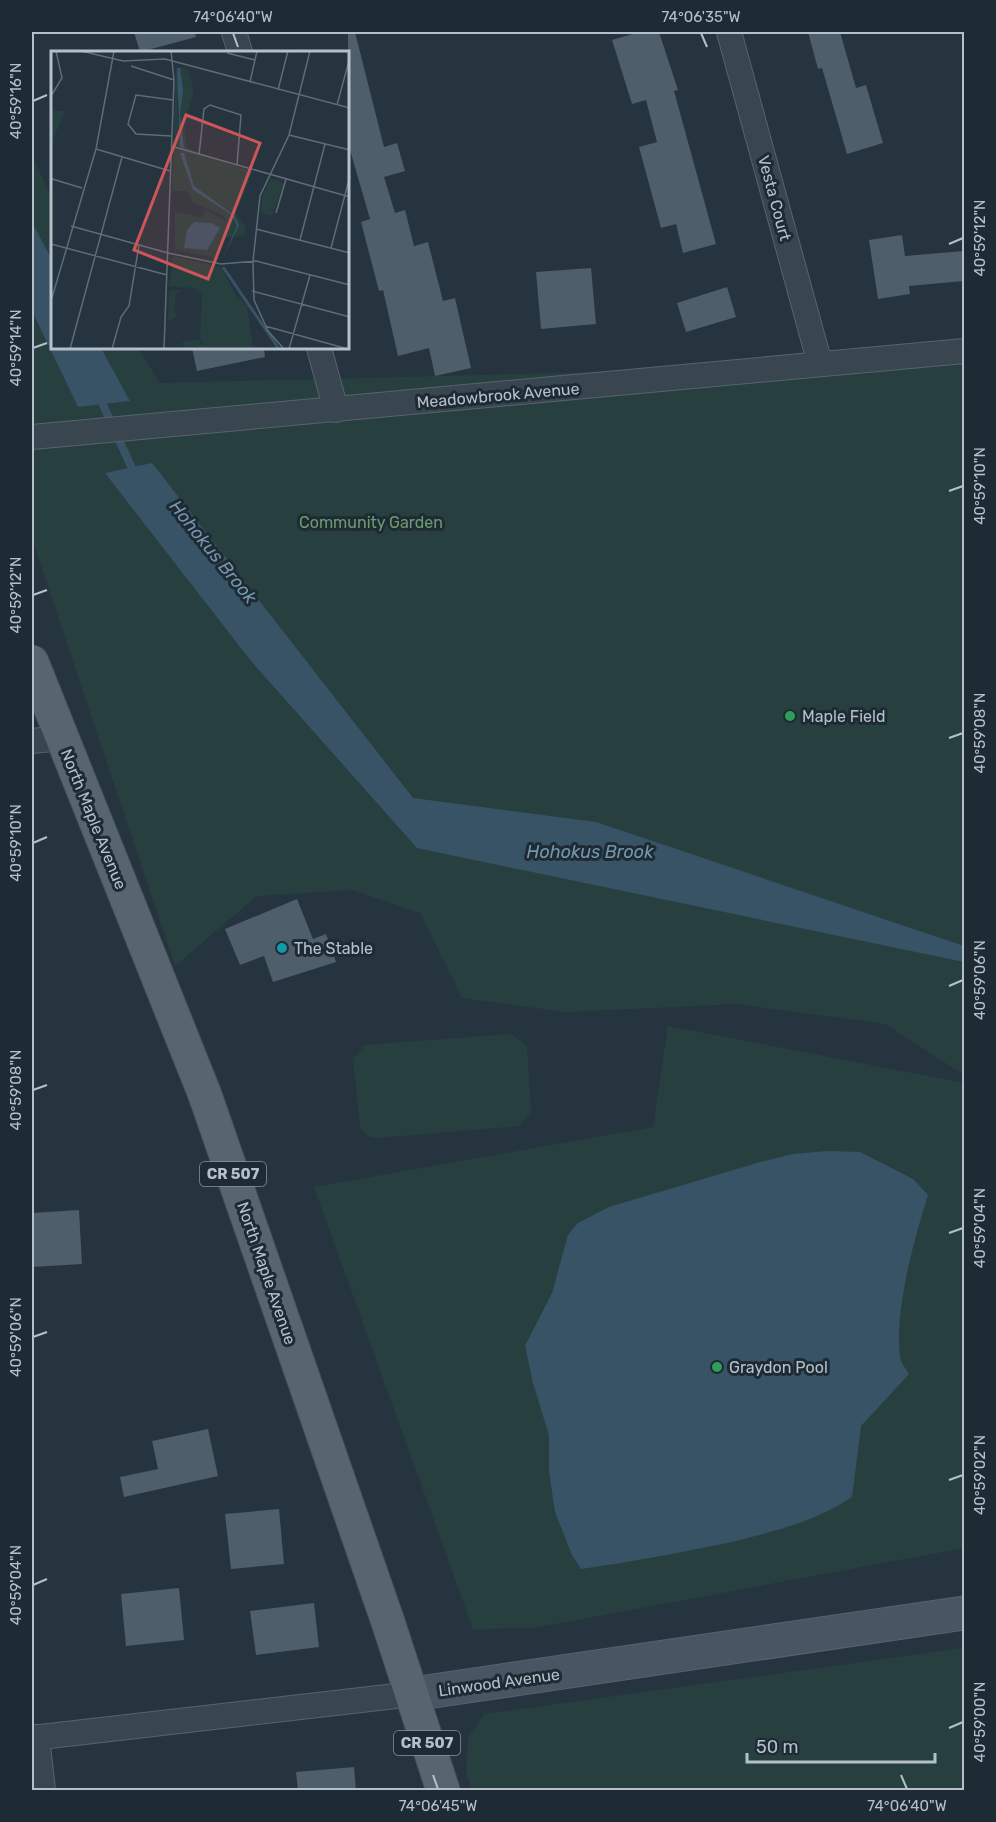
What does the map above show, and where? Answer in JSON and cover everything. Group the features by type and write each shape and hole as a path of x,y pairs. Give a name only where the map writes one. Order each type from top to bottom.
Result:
{"main road":[{"name":"North Maple Avenue","path":"32,662 47,739 205,1095 413,1695 443,1791"},
{"name":"Linwood Avenue","path":"413,1695 964,1613"}],"street":[{"path":"234,32 240,51"},
{"name":"Vesta Court","path":"729,32 820,364"},
{"path":"320,350 336,410"},
{"name":"Meadowbrook Avenue","path":"32,437 964,351"},
{"name":"Linwood Avenue","path":"34,1737 413,1695"},
{"path":"34,1737 44,1791"}],"green space":[{"path":"32,155 51,197 51,258 32,222"},
{"name":"Community Garden","path":"32,311 78,407 130,401 102,350 139,350 160,383 964,363 964,1075 885,1024 737,1004 565,1012 462,998 420,913 352,890 257,896 175,966 32,539"},
{"name":"Graydon Pool","path":"668,1026 964,1083 964,1548 534,1628 473,1629 314,1187 653,1127"},
{"path":"511,1034 527,1046 531,1112 519,1126 378,1138 368,1136 360,1128 353,1059 365,1045"},
{"path":"964,1648 964,1790 472,1790 466,1772 468,1738 484,1714"}],"water":[{"path":"32,222 51,258 51,350 102,350 130,401 78,407 32,311"},
{"name":"Hohokus Brook","path":"152,463 413,798 596,822 964,946 964,962 417,848 251,661 105,473"},
{"name":"Graydon Pool","path":"827,1151 860,1152 913,1179 928,1195 906,1276 900,1319 900,1357 909,1374 861,1426 852,1497 822,1514 760,1535 581,1569 572,1555 555,1512 549,1471 549,1435 533,1383 525,1346 552,1293 568,1235 578,1223 609,1207 757,1163 793,1154"}],"building":[{"path":"134,32 195,32 196,37 140,51"},
{"path":"348,32 355,32 384,147 397,143 405,171 384,177 395,213 405,210 414,246 428,242 443,301 455,298 471,368 435,376 429,348 398,356 383,290 379,291 361,222 370,219 350,150 350,51 348,51"},
{"path":"639,32 659,32 678,90 674,91 716,244 683,253 676,224 661,228 639,147 657,142 646,100 632,104 612,40"},
{"path":"808,32 840,32 856,88 866,85 883,143 847,154 822,68 818,69"},
{"path":"902,235 905,256 964,251 964,281 909,286 910,294 878,299 869,240"},
{"path":"591,268 596,324 541,329 536,272"},
{"path":"727,287 736,317 686,332 677,303"},
{"path":"192,350 264,350 265,357 197,371"},
{"name":"The Stable","path":"297,899 313,939 326,934 336,962 273,982 264,956 240,965 225,929"},
{"path":"79,1210 82,1264 32,1267 32,1213"},
{"path":"208,1429 218,1476 124,1497 120,1477 158,1469 152,1441"},
{"path":"279,1509 284,1564 231,1569 225,1514"},
{"path":"179,1588 184,1640 126,1646 121,1594"},
{"path":"314,1603 319,1647 256,1655 250,1611"},
{"path":"354,1767 356,1791 298,1791 296,1772"}],"waterway":[{"name":"Hohokus Brook","path":"99,396 135,475"}],"place":[{"name":"Maple Field","path":"790,716"},
{"name":"The Stable","path":"282,948"},
{"name":"Graydon Pool","path":"717,1367"}]}
